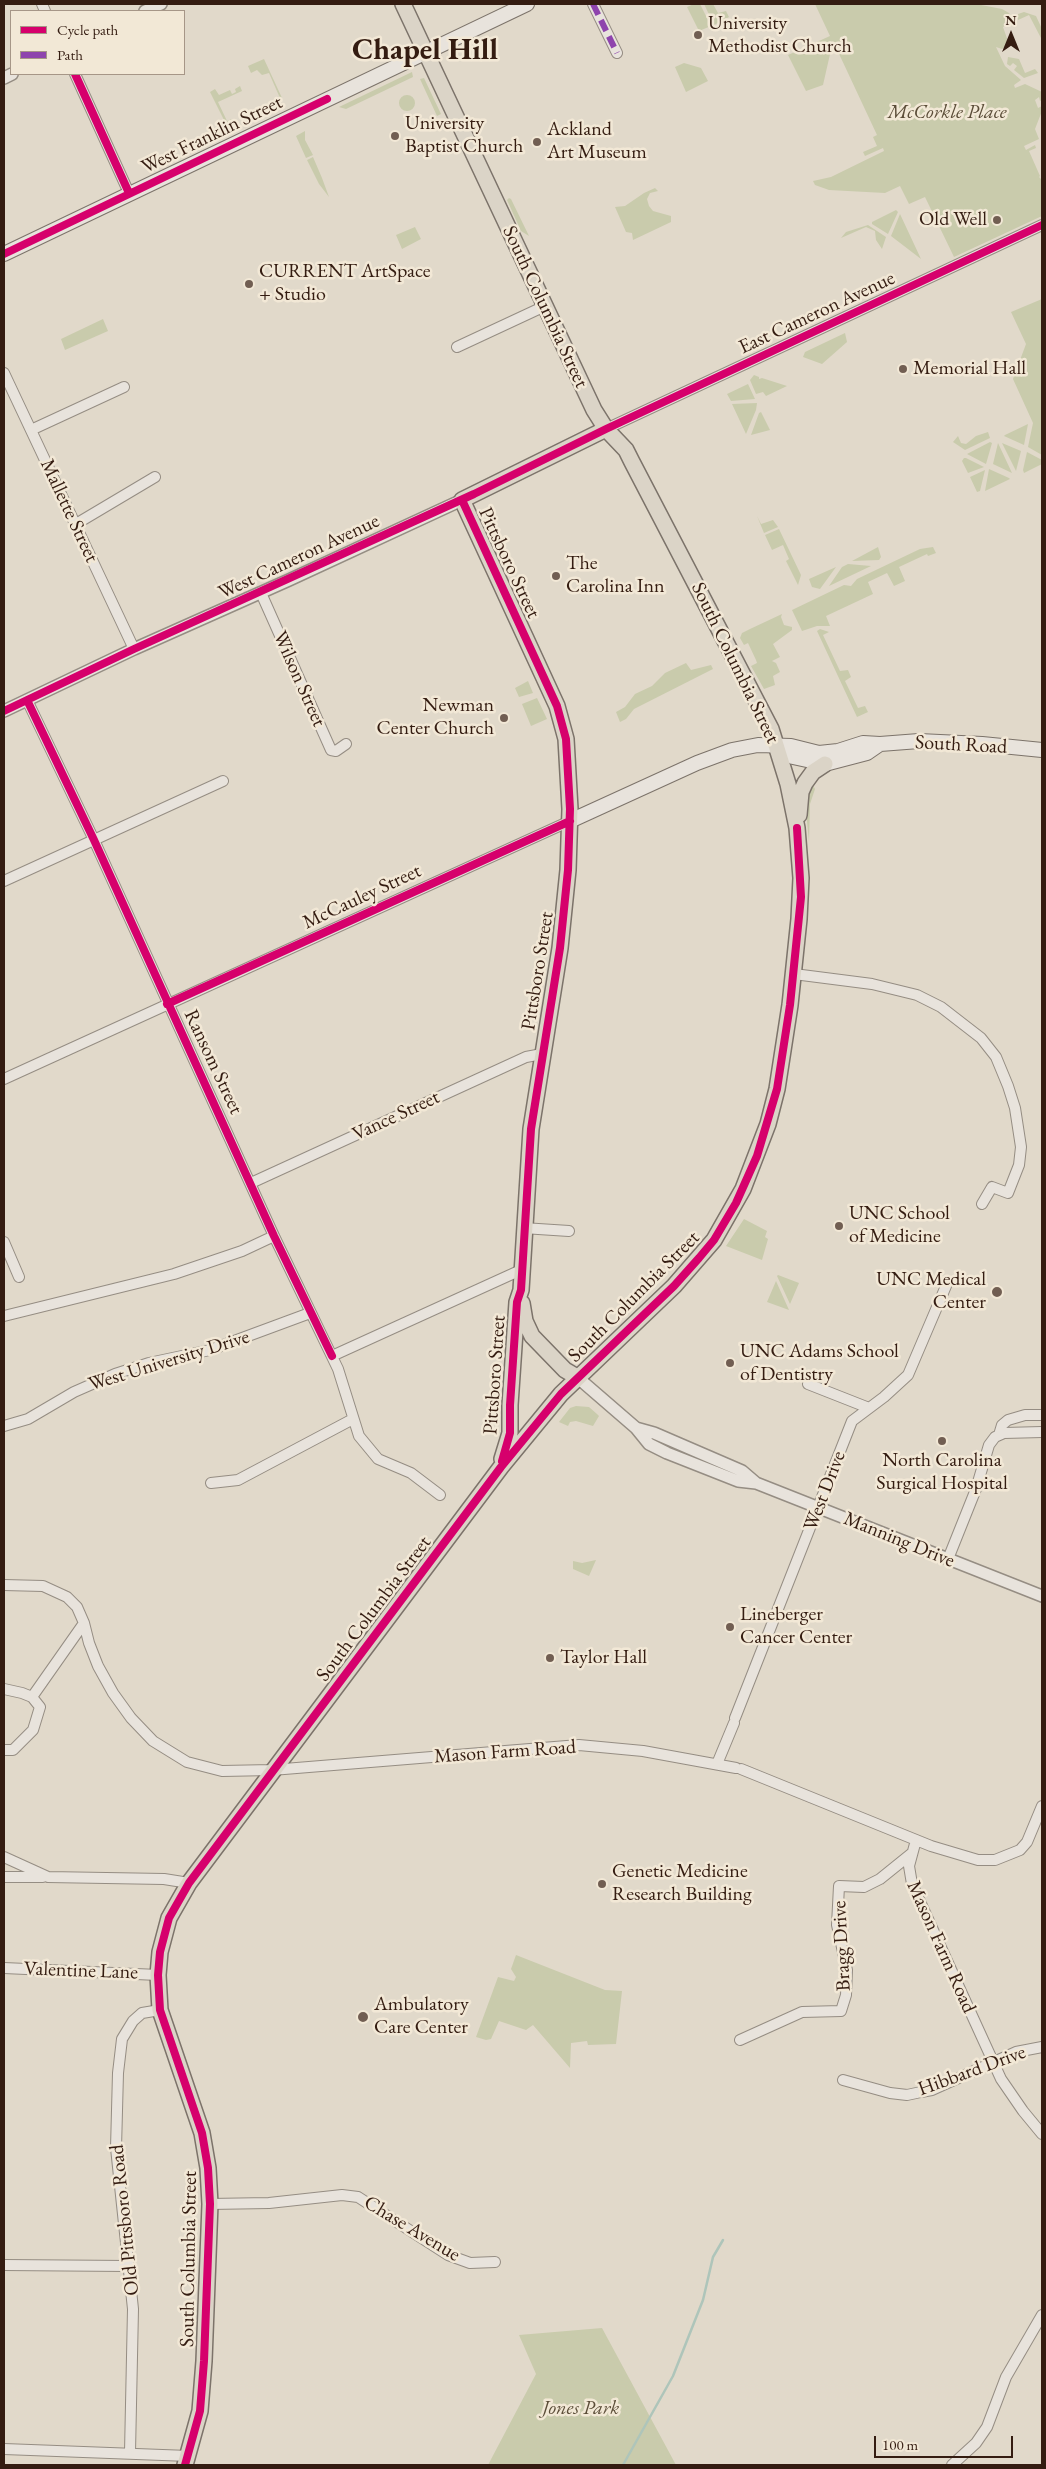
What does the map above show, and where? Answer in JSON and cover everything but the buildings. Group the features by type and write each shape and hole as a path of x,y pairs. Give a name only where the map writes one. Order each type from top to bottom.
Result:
{"main road":[{"name":"South Columbia Street","path":"187,2461 200,2411 204,2361 210,2204 208,2168 202,2133 160,2010 158,1975 160,1952 169,1918 189,1883 272,1770 501,1466 549,1408 577,1378 674,1286 714,1240 736,1203 757,1156 774,1102 794,974 801,897 797,828 788,784 777,745 760,704 626,450 606,429 545,306 402,4"},
{"name":"West Franklin Street","path":"4,254 527,4"},
{"name":"West Cameron Avenue","path":"462,500 606,429"},
{"name":"Pittsboro Street","path":"462,500 557,706 566,739 570,820 568,870 560,948 531,1129 523,1228 521,1290 517,1302 510,1405 510,1434 502,1454 501,1466"},
{"name":"South Road","path":"777,745 791,746 819,754 838,751 863,743 880,744 901,741 940,741 1042,750"},
{"name":"South Road","path":"777,745 793,757 825,764 867,753 880,744"},
{"name":"McCauley Street","path":"570,820 716,755 758,745 777,745"},
{"path":"797,828 801,792 813,772 825,764"},
{"name":"Manning Drive","path":"521,1290 523,1314 532,1336 565,1370 577,1378"}],"street":[{"path":"147,10 161,4"},
{"path":"593,4 617,53"},
{"path":"75,75 129,193"},
{"name":"East Cameron Avenue","path":"606,429 1042,225"},
{"path":"457,347 545,306"},
{"name":"Mallette Street","path":"4,372 134,649"},
{"path":"31,430 124,386"},
{"path":"76,524 155,477"},
{"name":"West Cameron Avenue","path":"4,711 134,649 261,593 462,500"},
{"name":"Wilson Street","path":"261,593 331,750 336,751 346,744"},
{"name":"Ransom Street","path":"27,700 94,840 274,1236 332,1356 348,1394 353,1419 364,1444 378,1459 411,1473 440,1496"},
{"path":"4,881 224,782"},
{"name":"McCauley Street","path":"4,1078 570,820"},
{"path":"794,974 872,984 912,993 941,1007 981,1038 996,1058 1008,1086 1015,1108 1021,1147 1019,1165 1008,1193 992,1187 982,1204"},
{"name":"Vance Street","path":"251,1184 526,1056 542,1054"},
{"path":"523,1228 569,1231"},
{"path":"4,1316 174,1274 242,1251 274,1236"},
{"path":"4,1242 19,1276"},
{"path":"332,1356 521,1270"},
{"name":"West Drive","path":"717,1764 852,1421 908,1375 946,1286"},
{"name":"West University Drive","path":"4,1426 28,1419 74,1392 114,1374 157,1361 210,1350 310,1312"},
{"name":"Manning Drive","path":"577,1378 636,1428 649,1444 667,1453 738,1481 756,1483 1042,1596"},
{"path":"808,1384 868,1408"},
{"path":"948,1559 976,1489 989,1445 999,1435 1002,1425 1008,1420 1025,1415 1042,1416"},
{"path":"210,1483 238,1480 353,1419"},
{"path":"999,1435 1014,1431 1042,1432"},
{"name":"Mason Farm Road","path":"4,1586 44,1586 67,1597 77,1607 98,1666 113,1693 131,1718 153,1740 187,1762 222,1771 272,1770 579,1745 643,1751 739,1768 916,1840 908,1866 910,1879 992,2062 1011,2096 1042,2134"},
{"path":"32,1697 84,1623"},
{"path":"4,1689 32,1697 40,1708 32,1730 13,1750 4,1750"},
{"path":"916,1840 978,1860 995,1860 1020,1850 1027,1842 1042,1806"},
{"name":"Bragg Drive","path":"740,2040 802,2012 841,2011 846,1995 847,1970 837,1925 839,1886 864,1887 880,1879 911,1854"},
{"path":"4,1857 48,1877"},
{"path":"4,1877 164,1879 189,1883"},
{"name":"Valentine Lane","path":"4,1968 158,1975"},
{"name":"Old Pittsboro Road","path":"130,2452 133,2309 116,2148 117,2091 122,2039 132,2021 142,2014 160,2010"},
{"name":"Hibbard Drive","path":"842,2080 890,2093 907,2095 932,2090 1016,2052 1042,2047"},
{"name":"Chase Avenue","path":"210,2204 269,2203 342,2194 358,2197 448,2254 470,2263 496,2262"},
{"path":"4,2266 127,2266"},
{"path":"952,2465 976,2443 987,2427 1006,2377 1042,2315"},
{"path":"4,2449 130,2452 187,2461"}],"green space":[{"path":"700,4 711,26 699,31 687,7"},
{"path":"704,4 713,4 718,13 726,11 729,17 714,25"},
{"name":"McCorkle Place","path":"815,4 976,4 1002,9 1009,13 1015,21 1003,27 1009,44 1002,49 996,47 1005,66 1021,80 1014,85 1015,88 1025,84 1042,92 1042,100 1040,101 1039,97 1035,100 1038,108 1042,106 1035,129 1039,139 1024,146 1026,150 1035,145 1036,148 1029,151 1039,177 1042,180 1042,216 954,257 925,197 909,204 900,186 885,193 829,190 815,185 813,181 831,177 884,151 883,148 865,156 863,152 877,146 873,137 877,135 833,41 823,85 806,91 788,55 830,36"},
{"path":"1024,12 1036,16 1042,29 1042,40 1029,15 1018,20 1018,14"},
{"path":"1008,57 1019,59 1025,73 1035,69 1038,73 1024,78 1014,70 1017,66 1013,63 1010,66 1007,64"},
{"path":"264,59 282,98 275,101 280,98 269,73 262,75 257,70 251,73 248,66"},
{"path":"684,63 701,68 708,81 686,92 675,67"},
{"path":"412,72 413,77 346,109 339,107"},
{"path":"424,78 441,114 437,116 420,79"},
{"path":"240,86 242,91 218,102 227,121 232,119 226,124 210,92 215,89 219,95 230,90 232,94"},
{"path":"407,95 415,103 407,111 399,103"},
{"path":"305,131 305,140 313,155 306,158 296,136"},
{"path":"313,157 329,197 319,184 307,160"},
{"path":"655,188 658,191 650,193 647,199 649,206 653,211 671,216 671,222 633,240 632,233 626,232 615,207 625,206"},
{"path":"509,198 529,236 521,231 507,200"},
{"path":"896,210 898,212 888,234 872,224 872,222"},
{"path":"900,214 921,259 891,236"},
{"path":"868,225 886,237 882,249 876,240 875,231 866,227 841,238 846,232"},
{"path":"415,227 421,239 402,249 396,235"},
{"path":"1042,299 1042,455 1028,447 1033,423 1013,379 1026,344 1011,312"},
{"path":"103,319 108,331 65,350 61,339"},
{"path":"845,333 847,342 822,364 803,357 805,352"},
{"path":"754,375 759,377 759,379 762,378 787,386 766,396 763,392 756,394 750,380"},
{"path":"748,384 755,399 731,401 727,394"},
{"path":"757,403 756,410 746,434 732,404"},
{"path":"761,412 770,430 751,435 759,413"},
{"path":"1028,424 1024,445 1004,436 1005,435"},
{"path":"988,432 990,438 965,450 953,442 958,436 961,443 966,444 976,436"},
{"path":"990,442 992,443 986,464 967,454"},
{"path":"998,443 1012,473 993,464"},
{"path":"1002,443 1021,451 1016,471"},
{"path":"1027,452 1042,460 1042,464 1024,473 1023,470"},
{"path":"964,458 984,467 968,473 962,461"},
{"path":"989,469 1009,478 1010,479 985,491"},
{"path":"985,470 980,491 977,492 970,477"},
{"path":"757,516 761,524 773,520 778,527 764,533"},
{"path":"779,529 801,575 798,585 786,561 789,559 783,545 772,550 765,535"},
{"path":"878,547 881,557 879,560 852,561"},
{"path":"933,547 936,553 928,556 927,554 899,567 905,581 894,586 887,573 868,582 873,594 826,616 830,626 817,626 802,631 792,610 844,585 851,586 857,579 920,549"},
{"path":"848,564 871,566 829,586 842,567"},
{"path":"836,567 820,589 812,587 809,579"},
{"path":"782,614 781,617 784,625 792,627 792,630 773,644 780,657 772,661 776,663 780,672 773,676 775,685 764,689 751,666 757,663 748,643 744,645 740,638 742,633"},
{"path":"820,629 829,632 823,635 840,671 848,670 851,677 845,681 858,708 865,706 868,712 857,717 817,631"},
{"path":"686,663 691,670 711,665 713,669 634,709 626,719 620,722 616,712 625,707 635,694 652,686 665,673"},
{"path":"528,681 533,693 519,697 515,688"},
{"path":"537,698 547,719 531,726 522,704"},
{"path":"812,783 815,789 810,804 809,842 805,801"},
{"path":"744,1219 767,1231 765,1237 768,1239 762,1260 726,1246"},
{"path":"777,1276 799,1283 790,1304"},
{"path":"776,1281 789,1310 767,1302"},
{"path":"576,1406 589,1407 599,1416 593,1426 576,1421 570,1422 568,1426 559,1422 570,1408"},
{"path":"596,1560 589,1576 573,1569 573,1561 582,1563"},
{"path":"516,1955 605,1990 622,1991 616,2044 588,2045 587,2041 571,2043 570,2068 533,2025 526,2030 499,2021 491,2039 486,2040 476,2037 498,1977 514,1981 516,1977 511,1969"},
{"name":"Jones Park","path":"602,2328 676,2465 488,2465 536,2374 519,2335"}],"waterway":[{"path":"623,2465 673,2376 703,2300 713,2257 723,2240"}],"marked path":[{"path":"593,4 617,53"}],"cycle path":[{"path":"75,75 129,193"},
{"path":"4,254 327,99"},
{"path":"4,711 134,649 474,494 606,429 1042,225"},
{"path":"462,500 557,706 566,739 570,809 568,870 560,948 531,1129 521,1290 517,1302 510,1433 502,1461"},
{"path":"27,700 94,840 274,1236 332,1356"},
{"path":"167,1004 570,821"},
{"path":"185,2465 200,2411 204,2361 210,2204 208,2168 202,2133 160,2010 158,1975 160,1952 169,1918 189,1883 501,1467 561,1394 674,1286 699,1258 714,1240 736,1203 757,1156 777,1089 790,1005 801,897 797,828"}],"place":[{"name":"University Methodist Church","path":"698,35"},
{"name":"University Baptist Church","path":"395,136"},
{"name":"Ackland Art Museum","path":"537,142"},
{"name":"Old Well","path":"997,220"},
{"name":"CURRENT ArtSpace + Studio","path":"249,284"},
{"name":"Memorial Hall","path":"903,369"},
{"name":"The Carolina Inn","path":"556,576"},
{"name":"Newman Center Church","path":"504,718"},
{"name":"UNC School of Medicine","path":"839,1226"},
{"name":"UNC Medical Center","path":"997,1292"},
{"name":"UNC Adams School of Dentistry","path":"730,1363"},
{"name":"North Carolina Surgical Hospital","path":"942,1441"},
{"name":"Lineberger Cancer Center","path":"730,1627"},
{"name":"Taylor Hall","path":"550,1658"},
{"name":"Genetic Medicine Research Building","path":"602,1884"},
{"name":"Ambulatory Care Center","path":"363,2017"}],"district":[{"name":"Chapel Hill","path":"425,51"}]}
